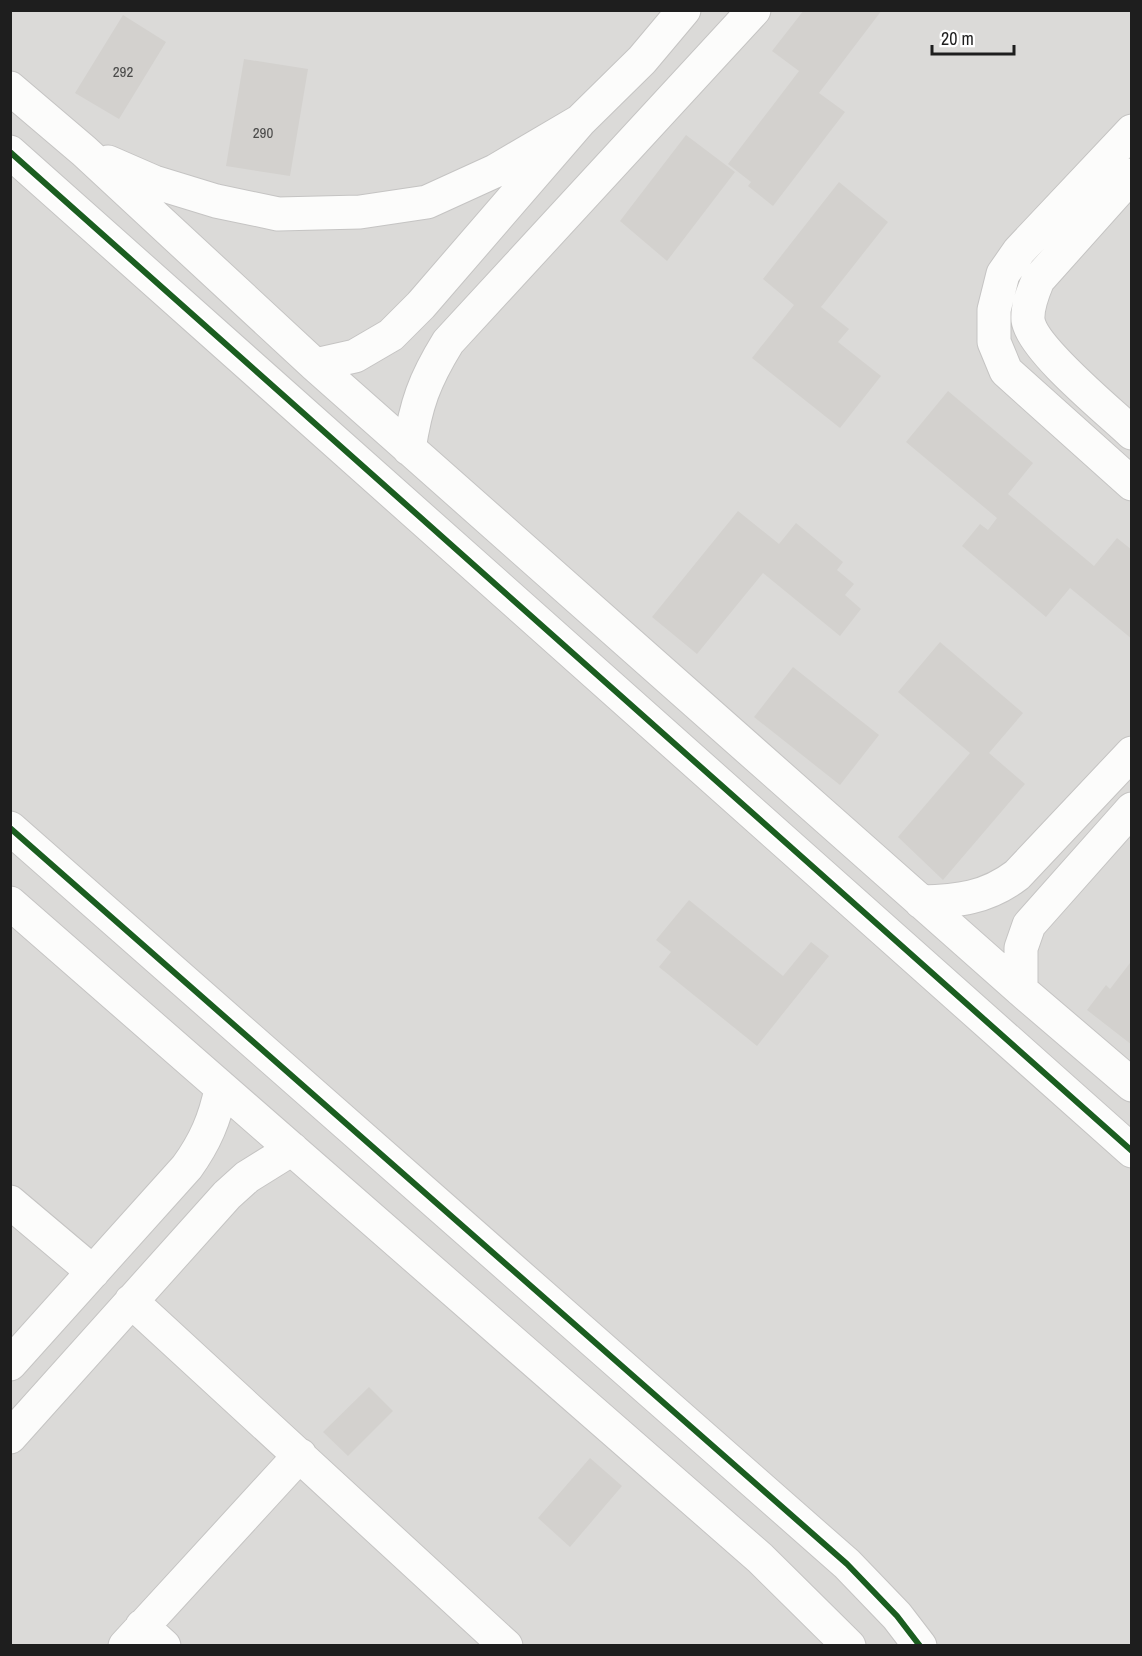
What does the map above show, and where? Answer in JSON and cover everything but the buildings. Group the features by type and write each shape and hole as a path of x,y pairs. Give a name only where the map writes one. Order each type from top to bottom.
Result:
{"street":[{"path":"315,365 355,356 391,335 421,305 580,121 642,60 684,10"},
{"path":"410,449 415,411 425,384 448,342 754,10"},
{"path":"10,88 84,151 315,365 1131,1085"},
{"path":"84,151 154,182 216,201 278,214 360,212 427,202 495,171 580,121"},
{"path":"1131,130 1019,251 1003,274 994,310 994,342 1005,371 1131,484"},
{"path":"10,152 1131,1150"},
{"path":"1131,175 1038,280 1030,301 1028,322 1046,352 1131,433"},
{"path":"921,902 958,901 1000,888 1023,870 1131,753"},
{"path":"1021,990 1021,948 1029,925 1131,809"},
{"path":"10,828 847,1564 897,1616 920,1646"},
{"path":"1023,870 1023,886 1027,893 1042,901 1051,900"},
{"path":"10,903 760,1557 849,1646"},
{"path":"10,1364 188,1167 204,1143 221,1089"},
{"path":"10,1437 227,1195 247,1177 292,1149"},
{"path":"10,1202 93,1272"},
{"path":"131,1301 506,1646"},
{"path":"144,1639 300,1455"}],"shaded area":[{"path":"10,11 1131,11 1131,1645 11,1645"}],"cycle path":[{"path":"10,152 1132,1151"},
{"path":"10,828 847,1564 897,1616 920,1646"}]}
